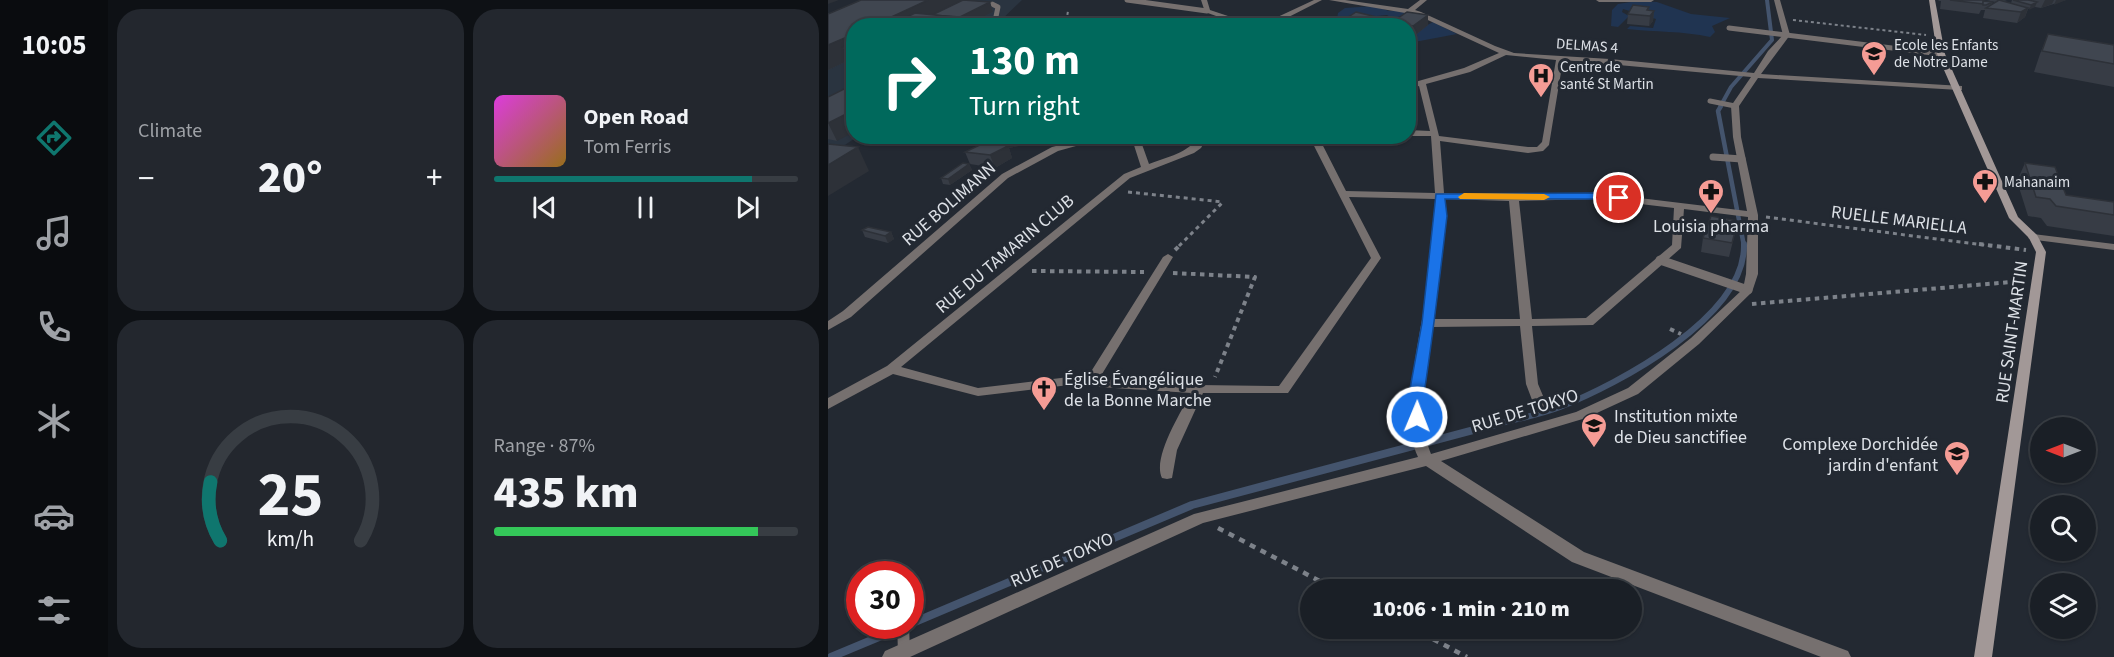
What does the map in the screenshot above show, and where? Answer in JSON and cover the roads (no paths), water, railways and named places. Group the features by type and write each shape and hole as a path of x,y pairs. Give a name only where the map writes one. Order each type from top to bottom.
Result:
{"street":[{"path":"1204,0 1207,11 1227,18"},
{"path":"1280,18 1319,0"},
{"name":"DELMAS 4","path":"1332,0 1411,10 1505,53 1736,74 1959,88"},
{"path":"1411,10 1424,0"},
{"path":"1599,0 1650,0"},
{"path":"1748,290 1752,267 1753,215 1738,159 1732,106 1784,35 1784,19 1777,0"},
{"name":"RUE SAINT-MARTIN","path":"1932,0 1933,20 1939,37 1941,54 1959,88 2014,218 2033,237 2041,252 1983,657"},
{"path":"1416,85 1505,53"},
{"path":"1416,134 1528,150 1540,149 1546,143 1560,57"},
{"path":"1422,84 1430,106 1435,136 1441,216 1416,400 1418,435 1425,457 1578,557 1842,657"},
{"name":"RUE BOLIMANN","path":"828,326 847,314 1005,176 1055,149 1075,144"},
{"path":"1138,144 1146,168"},
{"name":"RUE DU TAMARIN CLUB","path":"828,404 891,369 1127,176 1191,151 1197,144"},
{"path":"891,369 978,392 1069,381 1204,389 1283,390 1376,258 1317,144"},
{"path":"1342,194 1514,198 1598,196 1753,215"},
{"path":"1514,198 1528,323 1532,384 1542,410"},
{"path":"1428,323 1589,322 1677,246 1679,205"},
{"path":"2033,237 2114,247"},
{"path":"1091,381 1168,257"},
{"name":"RUE DE TOKYO","path":"924,630 1198,518 1581,416 1633,391 1695,341 1748,290"},
{"path":"1167,474 1170,450 1204,389"},
{"name":"RUE DE TOKYO","path":"891,657 903,639"}],"lane":[{"path":"1127,0 1207,11"},
{"path":"992,4 998,7 996,18"},
{"path":"1729,28 1941,54"},
{"path":"1710,101 1732,106"},
{"path":"1713,157 1738,159"},
{"path":"1660,260 1748,290"}],"waterway":[{"path":"1720,107 1731,87 1772,40 1767,0"},
{"path":"1721,106 1718,111 1744,245"},
{"path":"1494,425 1552,410 1585,396 1644,365 1674,344 1702,322 1724,297 1739,271 1744,245"},
{"path":"924,618 1192,505 1500,423"},
{"path":"831,657 874,639"}],"place":[{"name":"Ecole les Enfants de Notre Dame","path":"1874,77"},
{"name":"Centre de santé St Martin","path":"1541,99"},
{"name":"Mahanaim","path":"1985,205"},
{"name":"Louisia pharma","path":"1711,215"},
{"name":"Église Évangélique de la Bonne Marche","path":"1044,412"},
{"name":"Institution mixte de Dieu sanctifiee","path":"1594,449"},
{"name":"Complexe Dorchidée jardin d'enfant","path":"1957,477"}]}
